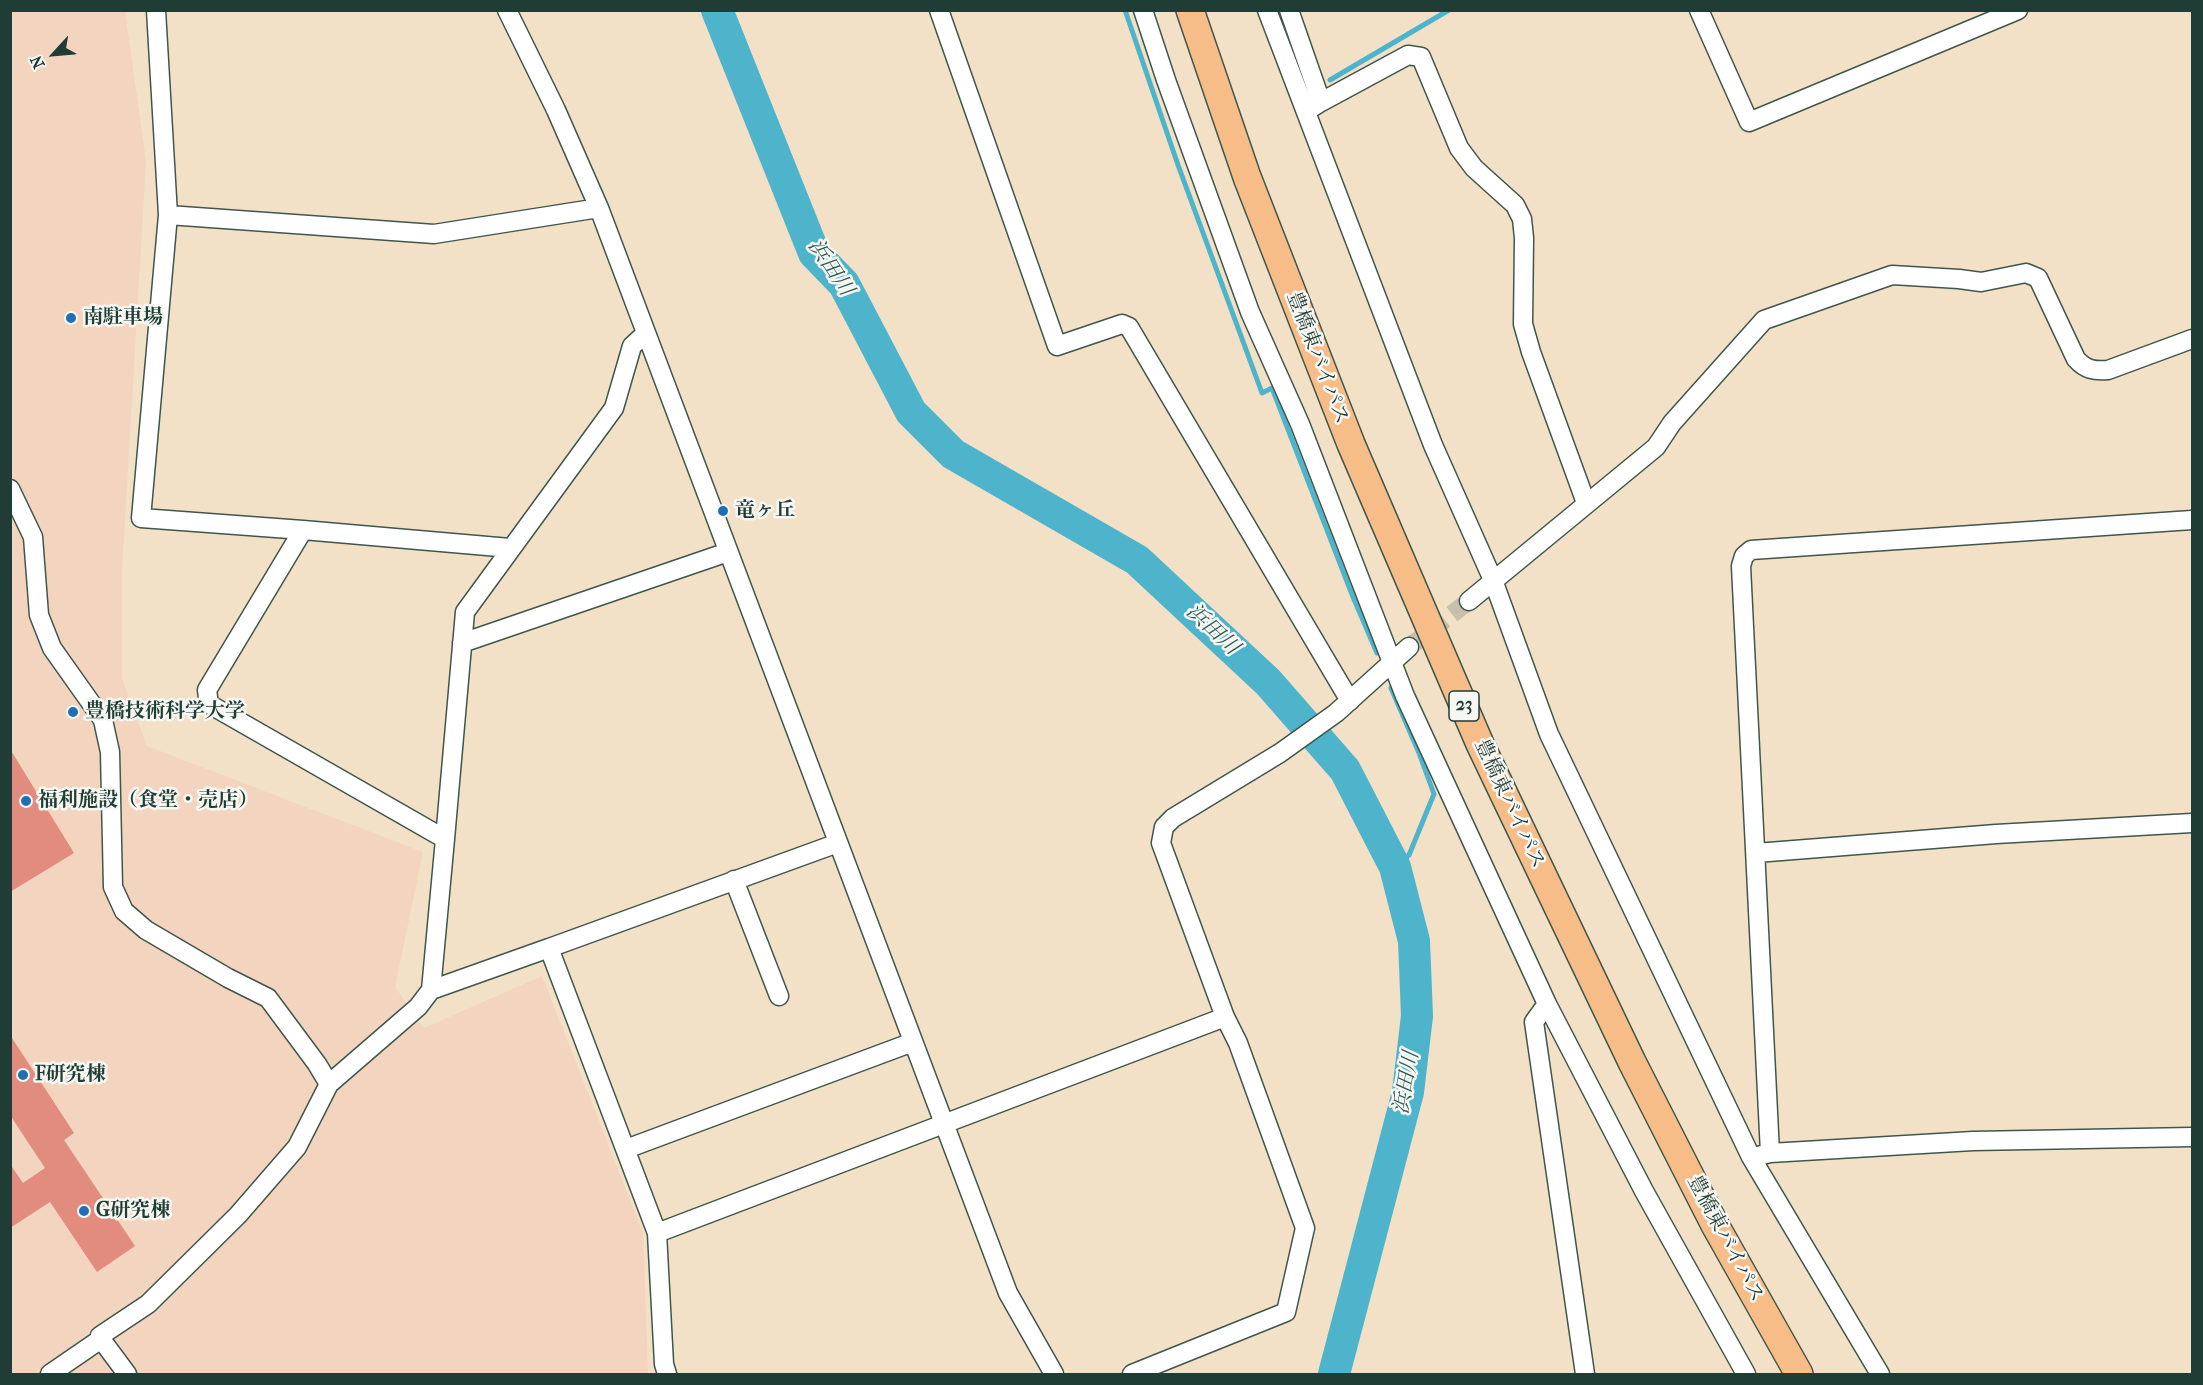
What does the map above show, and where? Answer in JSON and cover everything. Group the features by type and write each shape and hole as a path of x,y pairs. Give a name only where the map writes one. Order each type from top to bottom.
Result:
{"highway":[{"name":"豊橋東バイパス","path":"1190,10 1247,177 1351,444 1480,744 1632,1062 1715,1225 1798,1374"}],"street":[{"path":"156,10 168,214 141,518 510,548"},
{"path":"507,10 556,110 599,208 1008,1293 1054,1374"},
{"path":"939,10 1057,346 1122,324 1129,327 1350,701"},
{"path":"1143,10 1250,312 1300,424 1405,696 1546,1004 1644,1191 1746,1374"},
{"path":"1267,10 1313,107"},
{"path":"1289,10 1313,107 1433,445 1493,580 1549,734 1751,1158 1880,1374"},
{"path":"1699,10 1749,122 2018,10"},
{"path":"1313,107 1408,55 1421,57 1458,148 1474,168 1515,205 1522,219 1524,238 1523,324 1586,503"},
{"path":"168,214 434,234 599,208"},
{"path":"1469,601 1656,447 1672,423 1764,320 1892,275 1981,282 2026,273 2038,278 2076,359 2084,367 2095,371 2108,370 2193,339"},
{"path":"50,1374 101,1339 100,1336 148,1304 238,1215 297,1147 329,1084 418,1007 431,990 465,612 614,408 632,346 645,334"},
{"path":"10,489 33,537 39,615 52,648 103,720 110,753 113,887 124,911 146,930 228,978 268,998 329,1084"},
{"path":"1770,1153 1741,566 1744,556 1751,550 2193,520"},
{"path":"303,530 207,690 209,704 446,839"},
{"path":"462,643 728,552"},
{"path":"1132,1374 1286,1312 1305,1228 1238,1044 1224,1017 1161,843 1164,827 1173,818 1280,753 1336,713 1409,647"},
{"path":"1756,853 1996,834 2193,823"},
{"path":"431,990 838,843"},
{"path":"734,880 779,996"},
{"path":"549,948 657,1233 664,1364 667,1374"},
{"path":"1546,1004 1534,1022 1585,1374"},
{"path":"657,1233 1224,1017"},
{"path":"626,1149 913,1042"},
{"path":"1751,1158 1770,1153 1973,1141 2193,1137"},
{"path":"101,1339 128,1374"}],"shaded area":[{"name":"豊橋技術科学大学","path":"10,11 125,11 146,161 122,571 122,678 147,746 423,852 395,987 424,1028 542,976 643,1233 648,1374 11,1374"}],"building":[{"name":"福利施設（食堂・売店）","path":"10,749 74,853 10,892"},
{"path":"10,1035 74,1133 64,1140 135,1246 97,1272 50,1202 10,1228 10,1164 23,1183 45,1168 10,1115"}],"waterway":[{"name":"浜田川","path":"717,10 814,253 844,284 911,412 953,454 1137,560 1268,682 1345,770 1395,867 1414,941 1417,1016 1408,1092 1334,1374"},
{"path":"1125,10 1178,165 1262,393 1272,388 1377,653"},
{"path":"1330,80 1449,10"},
{"path":"1391,688 1434,794 1409,855 1395,867"}],"tunnel":[{"path":"1409,647 1469,601"}],"place":[{"name":"南駐車場","path":"71,318"},
{"name":"竜ヶ丘","path":"723,511"},
{"name":"豊橋技術科学大学","path":"73,712"},
{"name":"福利施設（食堂・売店）","path":"26,801"},
{"name":"F研究棟","path":"23,1075"},
{"name":"G研究棟","path":"84,1211"}]}
